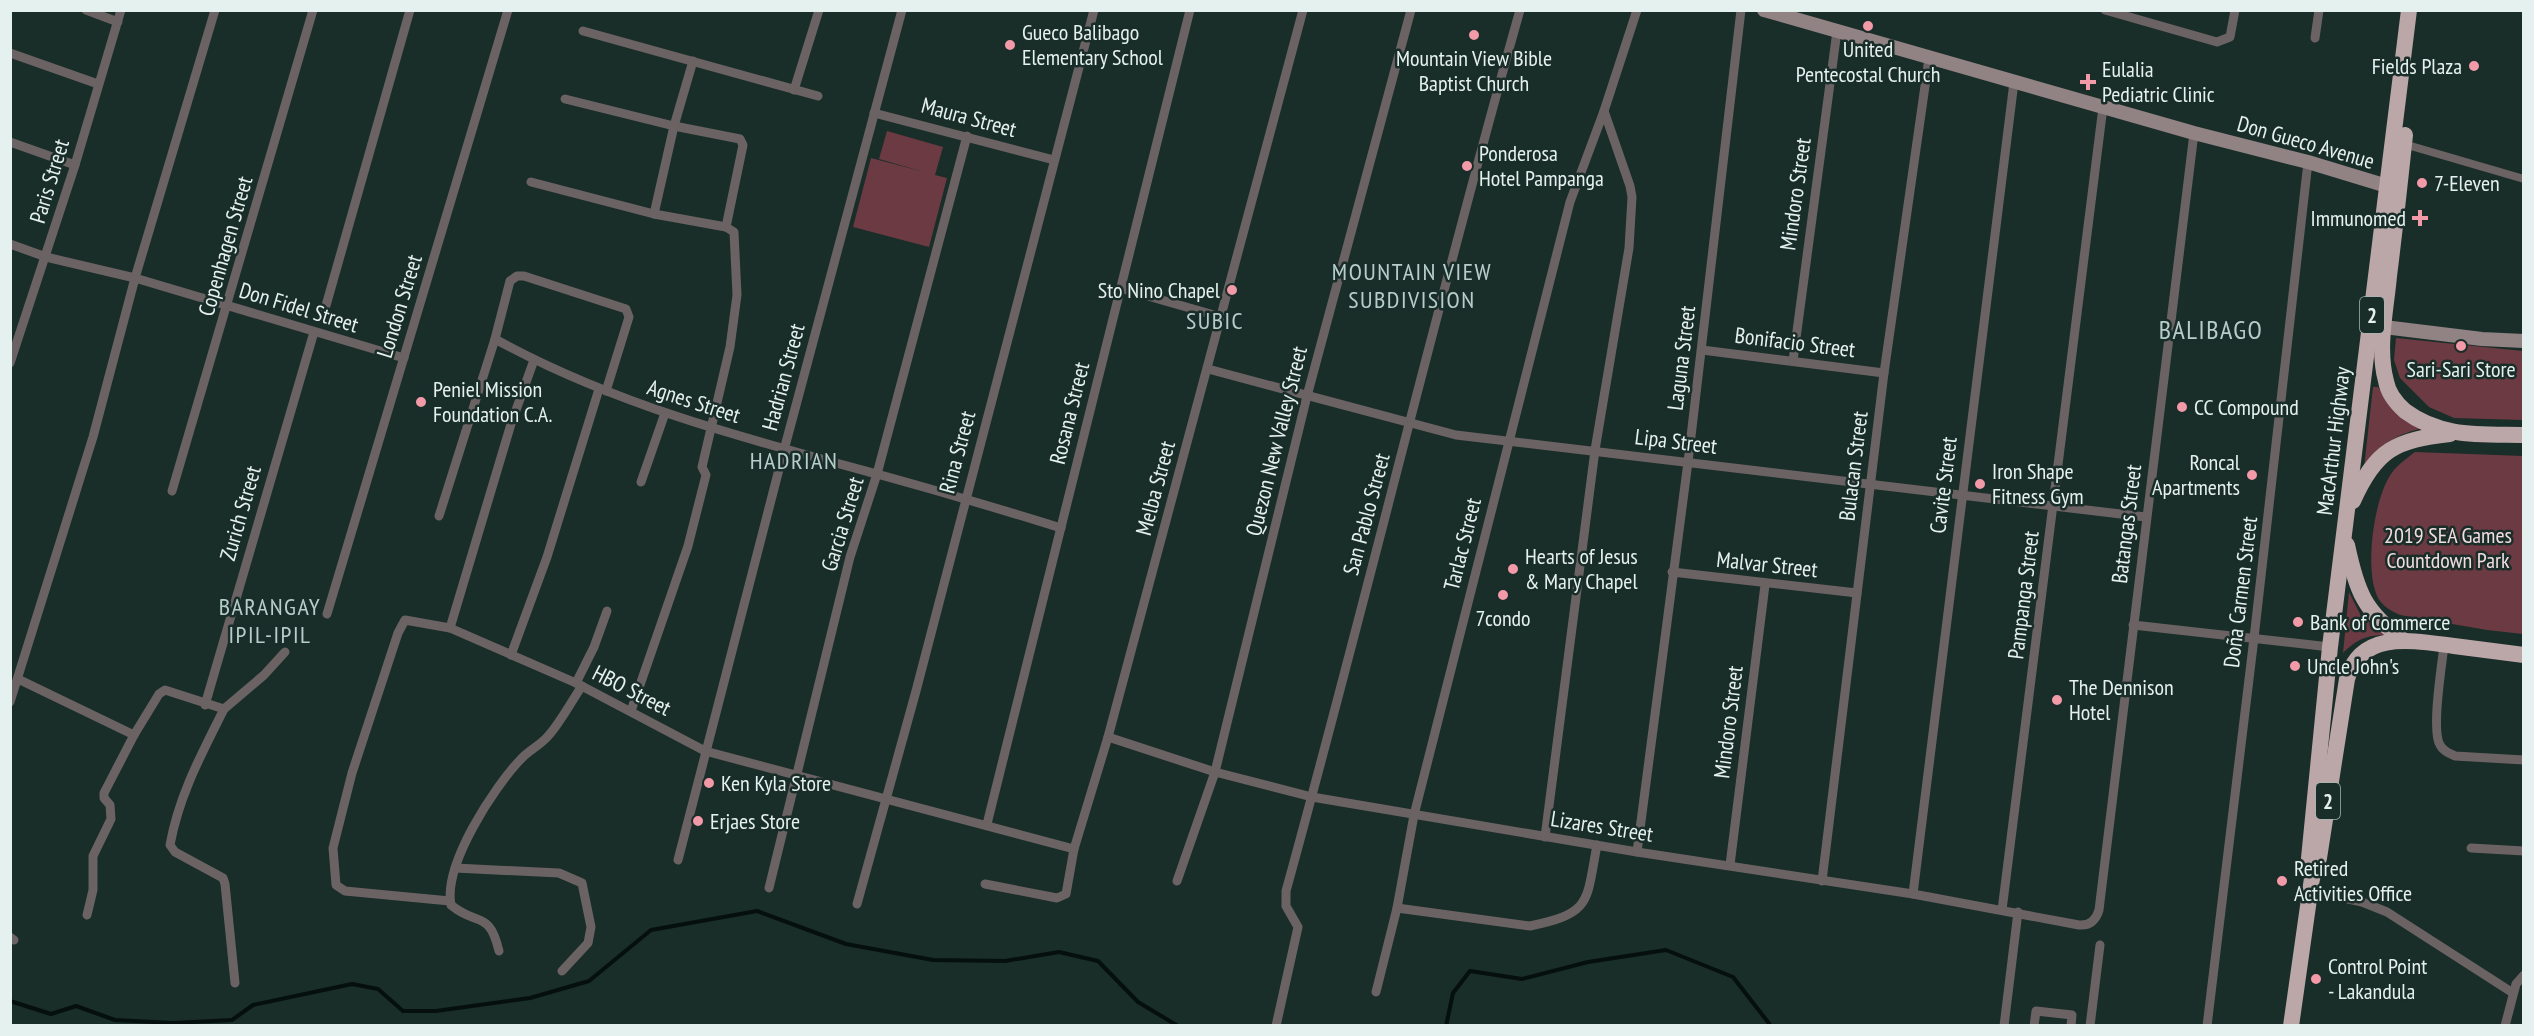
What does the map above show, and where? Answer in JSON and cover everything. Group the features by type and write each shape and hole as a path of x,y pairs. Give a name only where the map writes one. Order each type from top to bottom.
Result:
{"highway":[{"name":"MacArthur Highway","path":"2311,884 2309,858 2330,647 2409,10"},
{"name":"MacArthur Highway","path":"2419,10 2384,327 2382,360 2386,381 2392,397 2404,410 2417,418 2454,433 2523,435"},
{"path":"2347,513 2360,486 2384,454 2415,438 2454,433"},
{"path":"2344,532 2364,604 2384,626 2403,640"},
{"name":"MacArthur Highway","path":"2291,1026 2311,884 2319,858 2350,668 2362,653 2374,647 2403,640 2523,655"}],"main road":[{"name":"Don Gueco Avenue","path":"1764,10 2387,186"},
{"path":"2384,327 2482,339 2523,341"}],"street":[{"path":"86,10 118,22"},
{"name":"Paris Street","path":"10,363 13,342 46,257 121,10"},
{"path":"10,702 58,542 93,437 135,278 215,10"},
{"name":"Copenhagen Street","path":"172,491 313,10"},
{"path":"325,309 410,10"},
{"name":"London Street","path":"327,614 508,10"},
{"path":"794,90 819,10"},
{"name":"Hadrian Street","path":"678,860 784,450 902,10"},
{"name":"Rina Street","path":"857,904 1094,10"},
{"name":"Rosana Street","path":"987,824 1190,10"},
{"name":"Melba Street","path":"985,884 1062,898 1066,891 1074,849 1108,737 1303,10"},
{"name":"Quezon New Valley Street","path":"1177,881 1215,772 1307,396 1411,10"},
{"name":"San Pablo Street","path":"1276,1026 1298,936 1298,927 1286,906 1286,891 1410,424 1470,186 1520,10"},
{"name":"Tarlac Street","path":"1376,992 1396,908 1414,815 1507,442 1570,202 1604,111 1637,10"},
{"name":"Laguna Street","path":"1637,852 1702,350 1741,10"},
{"path":"2105,10 2217,42 2230,37 2235,10"},
{"path":"2316,38 2319,10"},
{"path":"583,31 818,96"},
{"name":"Mindoro Street","path":"1793,361 1837,31"},
{"path":"10,52 98,84"},
{"name":"Bulacan Street","path":"1822,881 1884,373 1929,58"},
{"path":"654,214 674,126 693,61"},
{"name":"Cavite Street","path":"1913,894 2014,82"},
{"path":"565,99 742,141 726,227"},
{"name":"Pampanga Street","path":"2002,910 2103,107"},
{"path":"1545,837 1595,450 1629,248 1632,197 1604,111"},
{"name":"Maura Street","path":"874,112 1054,160"},
{"name":"Batangas Street","path":"2095,920 2099,910 2194,133"},
{"name":"Garcia Street","path":"769,888 850,558 877,474 967,136"},
{"path":"10,142 75,165"},
{"path":"2404,144 2523,179"},
{"name":"Doña Carmen Street","path":"2207,1026 2308,162"},
{"path":"531,182 654,214 726,227 734,232 737,294 730,347 702,467 706,475 688,546 631,711"},
{"name":"Don Fidel Street","path":"10,244 46,257 135,278 404,358"},
{"path":"439,516 495,339 510,281 517,276 524,276 626,309 629,316 511,655"},
{"path":"1120,288 1221,317"},
{"name":"Zurich Street","path":"205,705 314,332"},
{"name":"Agnes Street","path":"495,339 534,360 665,414 1061,528"},
{"name":"Bonifacio Street","path":"1702,350 1884,373"},
{"path":"450,628 511,424 534,360"},
{"name":"Lipa Street","path":"1208,369 1456,435 2146,517"},
{"path":"641,482 665,414"},
{"name":"Malvar Street","path":"1672,572 1765,585 1857,593"},
{"name":"Mindoro Street","path":"1730,865 1765,585"},
{"path":"498,951 494,931 488,924 453,907 450,901 455,868 480,816 494,793 521,758 548,736 579,684 607,611"},
{"name":"HBO Street","path":"450,901 352,892 339,888 335,881 333,848 352,773 401,623 405,620 450,628 579,684 705,751 886,800 987,824 1074,849"},
{"path":"2133,624 2330,647"},
{"path":"2444,645 2437,736 2439,745 2448,753 2463,756 2523,760"},
{"path":"235,983 223,878 175,852 170,844 175,819 195,765 224,709 264,675 285,652"},
{"path":"18,679 134,735"},
{"path":"87,915 93,890 93,856 111,819 110,805 103,796 134,735 161,691 165,690 205,705 224,709"},
{"name":"Lizares Street","path":"1108,737 1215,772 1312,797 1637,852 1913,894 2018,912 2079,926 2085,926 2095,920"},
{"path":"1396,908 1530,926 1550,922 1569,916 1587,897 1597,845"},
{"path":"2471,848 2523,851"},
{"path":"455,868 559,873 582,883 591,927 588,943 562,971"},
{"path":"2311,884 2387,912 2513,993"},
{"path":"2004,1026 2018,912"},
{"path":"2090,1026 2100,945"},
{"path":"2505,1026 2516,984 2523,975"},
{"path":"2034,1026 2036,1011 2072,1015 2071,1026"}],"green space":[{"path":"887,131 943,147 935,175 947,178 929,247 853,227 871,158 924,172 879,159"},
{"path":"2396,338 2523,351 2523,420 2454,418 2429,407 2400,378 2394,360"},
{"path":"2373,387 2378,387 2384,396 2424,428 2390,441 2375,453 2364,468"},
{"name":"2019 SEA Games Countdown Park","path":"2415,452 2523,456 2523,634 2400,615 2378,599 2371,564 2376,514 2391,474"},
{"path":"2349,592 2361,616 2387,635 2363,639 2343,653"}],"waterway":[{"path":"10,1001 51,1014 76,1006 115,1020 173,1023 232,1020 253,1005 352,984 378,989 403,1011 436,1011 530,998 589,981 651,930 757,911 846,944 933,960 1005,961 1059,952 1098,961 1138,1002 1178,1026"},
{"path":"1446,1026 1453,993 1470,971 1522,979 1588,962 1666,950 1733,977 1771,1026"}],"place":[{"name":"United Pentecostal Church","path":"1868,26"},
{"name":"Mountain View Bible Baptist Church","path":"1474,35"},
{"name":"Gueco Balibago Elementary School","path":"1010,45"},
{"name":"Fields Plaza","path":"2474,66"},
{"name":"Eulalia Pediatric Clinic","path":"2088,82"},
{"name":"Ponderosa Hotel Pampanga","path":"1467,166"},
{"name":"7-Eleven","path":"2422,183"},
{"name":"Immunomed","path":"2420,218"},
{"name":"Sto Nino Chapel","path":"1232,290"},
{"name":"Sari-Sari Store","path":"2461,346"},
{"name":"Peniel Mission Foundation C.A.","path":"421,402"},
{"name":"CC Compound","path":"2182,407"},
{"name":"Roncal Apartments","path":"2252,475"},
{"name":"Iron Shape Fitness Gym","path":"1980,484"},
{"name":"Hearts of Jesus & Mary Chapel","path":"1513,569"},
{"name":"7condo","path":"1503,595"},
{"name":"Bank of Commerce","path":"2298,622"},
{"name":"Uncle John's","path":"2295,666"},
{"name":"The Dennison Hotel","path":"2057,700"},
{"name":"Ken Kyla Store","path":"709,783"},
{"name":"Erjaes Store","path":"698,821"},
{"name":"Retired Activities Office","path":"2282,881"},
{"name":"Control Point - Lakandula","path":"2316,979"}],"district":[{"name":"MOUNTAIN VIEW SUBDIVISION","path":"1412,285"},
{"name":"SUBIC","path":"1215,320"},
{"name":"BALIBAGO","path":"2211,329"},
{"name":"HADRIAN","path":"794,460"},
{"name":"BARANGAY IPIL-IPIL","path":"270,620"}]}
